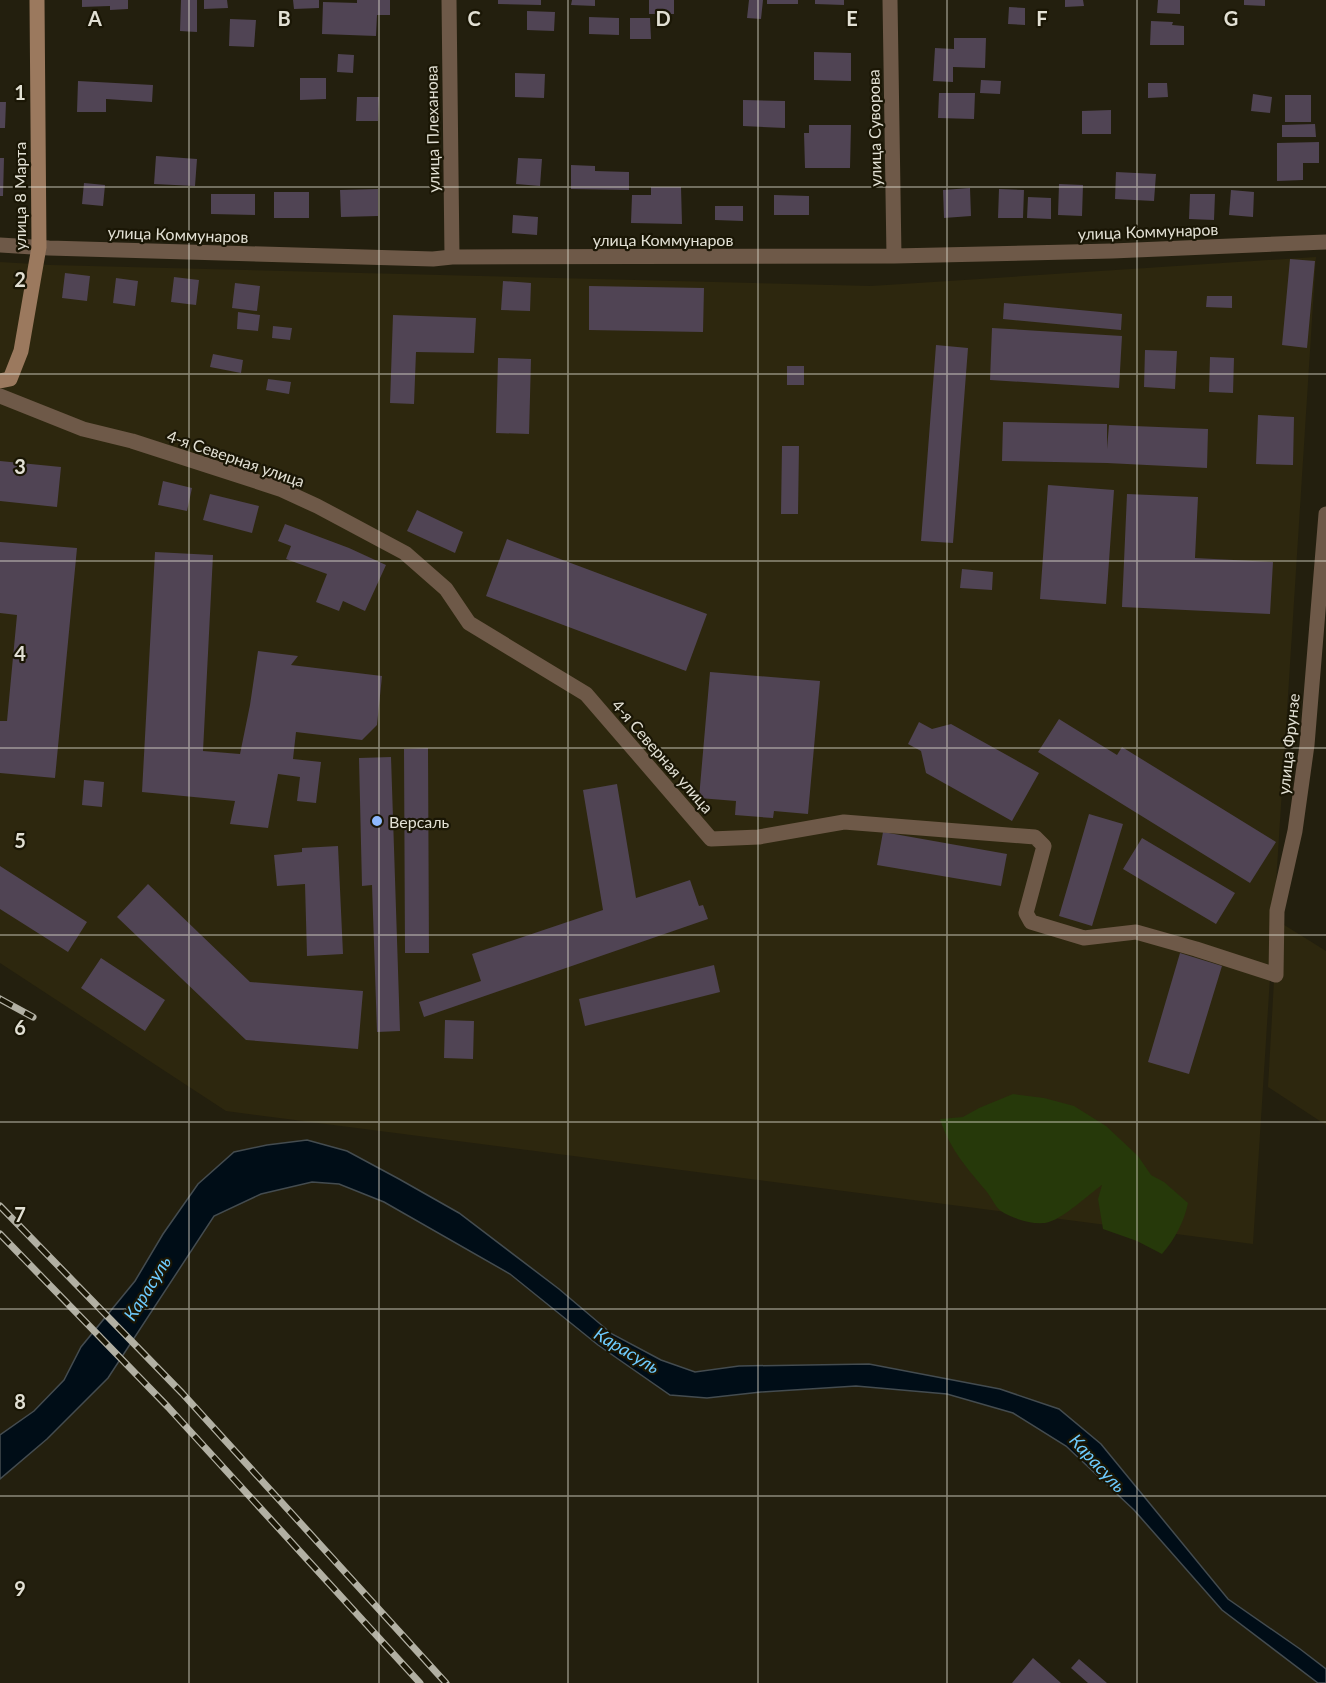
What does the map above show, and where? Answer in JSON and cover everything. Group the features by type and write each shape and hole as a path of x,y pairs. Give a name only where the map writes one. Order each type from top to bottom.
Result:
{"street":[{"name":"улица 8 Марта","path":"5,380 21,351 39,248 37,0"},
{"name":"улица Плеханова","path":"449,0 452,257"},
{"name":"улица Суворова","path":"890,0 894,256"},
{"name":"улица Коммунаров","path":"0,245 433,259 452,257 894,256 1112,251 1326,242"},
{"path":"5,380 24,405"},
{"name":"4-я Северная улица","path":"0,396 83,429 132,441 280,489 318,506 405,553 446,589 469,623 586,694 711,839 759,837 844,822 1035,837 1044,846 1026,913 1031,922 1084,938 1136,932 1275,975"},
{"name":"улица Фрунзе","path":"1275,975 1277,911 1295,831 1307,745 1326,514"}],"shaded area":[{"path":"1316,257 1253,1244 226,1111 0,963 0,262 871,286"},
{"path":"1281,923 1326,951 1326,1125 1268,1087 1274,981"}],"green space":[{"path":"1013,1094 1044,1098 1074,1106 1106,1126 1138,1156 1151,1175 1164,1182 1188,1203 1178,1230 1162,1254 1137,1241 1103,1229 1098,1199 1102,1185 1069,1211 1044,1223 1011,1217 995,1205 954,1149 940,1119 963,1117"}],"water":[{"name":"Карасуль","path":"307,1140 347,1151 459,1213 559,1289 612,1334 661,1360 695,1372 739,1366 869,1364 1000,1389 1059,1409 1101,1444 1228,1599 1326,1669 1326,1683 1318,1683 1222,1610 1134,1510 1066,1446 1013,1413 947,1394 856,1386 707,1398 670,1395 598,1345 510,1274 384,1202 339,1184 312,1182 261,1194 214,1216 108,1378 47,1439 0,1479 0,1435 34,1411 64,1380 81,1347 135,1281 163,1234 198,1184 234,1152"}],"building":[{"path":"82,0 128,0 128,9 110,10 110,6 82,7"},
{"path":"181,0 197,0 197,32 180,31"},
{"path":"204,0 227,0 228,8 204,9"},
{"path":"293,0 319,0 319,8 294,9"},
{"path":"357,0 390,0 390,15 377,15 376,36 322,34 323,2 357,3"},
{"path":"498,0 541,0 541,5 498,4"},
{"path":"572,0 595,0 595,6 571,5"},
{"path":"649,0 674,0 674,14 649,14"},
{"path":"749,0 763,0 761,19 747,18"},
{"path":"767,0 798,0 798,4 767,4"},
{"path":"815,0 844,0 844,5 815,4"},
{"path":"1065,0 1083,0 1084,6 1065,7"},
{"path":"1158,0 1180,0 1180,14 1157,13"},
{"path":"1244,0 1265,0 1265,6 1244,5"},
{"path":"1009,7 1025,8 1025,25 1008,24"},
{"path":"527,11 555,12 554,31 527,30"},
{"path":"589,17 619,18 619,35 589,34"},
{"path":"630,18 650,18 651,39 630,39"},
{"path":"230,19 256,20 254,47 229,46"},
{"path":"1151,21 1173,22 1172,25 1184,26 1184,45 1150,45"},
{"path":"954,38 986,38 985,68 953,67 953,82 933,81 935,48 954,49"},
{"path":"814,52 851,53 851,81 814,80"},
{"path":"338,54 354,55 353,73 337,72"},
{"path":"515,73 545,74 544,98 515,97"},
{"path":"300,78 326,78 326,99 300,100"},
{"path":"981,80 1001,81 1000,94 980,93"},
{"path":"78,81 153,85 152,102 106,99 106,112 77,112"},
{"path":"1148,83 1167,83 1168,97 1148,98"},
{"path":"939,93 975,93 974,119 938,118"},
{"path":"1253,94 1272,97 1270,113 1251,111"},
{"path":"1285,95 1311,95 1311,122 1285,122"},
{"path":"357,97 379,97 378,121 356,121"},
{"path":"743,100 785,101 785,128 743,126"},
{"path":"0,102 6,102 5,128 0,128"},
{"path":"1111,110 1111,134 1082,134 1082,111"},
{"path":"1315,124 1316,137 1282,137 1282,125"},
{"path":"809,125 851,125 850,168 805,168 804,133 809,133"},
{"path":"1319,142 1319,163 1303,163 1303,180 1277,181 1277,143"},
{"path":"156,156 197,159 195,186 154,184"},
{"path":"0,158 4,158 3,196 0,196"},
{"path":"518,158 542,159 540,186 516,184"},
{"path":"571,165 595,166 595,171 629,172 629,190 571,189"},
{"path":"1116,172 1156,174 1154,201 1115,199"},
{"path":"84,183 105,185 103,206 82,204"},
{"path":"1059,184 1083,185 1082,216 1058,215"},
{"path":"651,187 681,187 682,224 631,223 632,195 651,195"},
{"path":"970,188 971,216 944,218 943,190"},
{"path":"378,189 378,216 341,217 340,190"},
{"path":"999,189 1024,190 1023,218 998,218"},
{"path":"1231,190 1254,192 1253,217 1229,215"},
{"path":"274,192 309,192 309,218 274,218"},
{"path":"211,194 255,194 255,215 211,214"},
{"path":"1190,194 1215,194 1214,220 1189,219"},
{"path":"774,195 809,196 809,215 774,215"},
{"path":"1028,197 1051,198 1051,219 1027,218"},
{"path":"715,206 743,206 743,221 715,220"},
{"path":"513,215 538,217 537,235 512,233"},
{"path":"1290,259 1315,261 1307,348 1282,345"},
{"path":"65,273 90,276 87,301 62,298"},
{"path":"174,277 199,280 196,305 171,302"},
{"path":"116,278 138,281 135,306 113,303"},
{"path":"503,281 531,283 530,311 501,310"},
{"path":"235,283 260,286 257,311 232,308"},
{"path":"589,286 704,288 703,332 589,330"},
{"path":"1207,296 1232,296 1232,308 1206,307"},
{"path":"1004,303 1122,314 1121,330 1003,319"},
{"path":"238,312 260,315 258,331 237,329"},
{"path":"393,315 476,318 474,353 416,352 414,404 390,403"},
{"path":"273,326 292,328 290,340 272,338"},
{"path":"992,328 1122,336 1119,388 990,380"},
{"path":"936,345 968,348 953,543 921,541"},
{"path":"1145,350 1177,351 1175,389 1144,387"},
{"path":"213,354 243,360 241,373 210,367"},
{"path":"1210,357 1234,358 1233,393 1209,392"},
{"path":"498,358 531,359 529,434 496,433"},
{"path":"787,366 804,366 804,385 787,385"},
{"path":"268,379 291,382 289,394 266,390"},
{"path":"1258,415 1294,417 1293,465 1256,464"},
{"path":"1003,422 1107,424 1107,449 1109,425 1208,429 1207,468 1002,461"},
{"path":"782,446 799,446 798,514 781,514"},
{"path":"0,461 61,467 57,507 0,501"},
{"path":"163,481 192,488 187,511 158,505"},
{"path":"1048,485 1114,490 1106,604 1040,599"},
{"path":"210,494 259,506 252,533 203,520"},
{"path":"1127,494 1198,497 1195,558 1273,562 1270,614 1122,607"},
{"path":"417,510 463,532 455,553 407,531"},
{"path":"285,524 349,548 386,565 365,611 343,601 339,611 316,602 327,574 286,559 291,546 278,541"},
{"path":"507,539 707,614 686,671 486,596"},
{"path":"0,542 77,548 55,778 0,773 0,721 7,721 17,615 0,613"},
{"path":"155,552 213,555 203,751 240,754 258,651 298,656 291,665 382,676 377,725 362,740 296,732 293,759 321,762 316,803 297,801 300,777 278,774 268,828 230,824 235,801 142,792"},
{"path":"962,569 993,572 992,590 960,588"},
{"path":"710,672 820,681 808,814 774,811 773,818 735,815 736,801 699,798"},
{"path":"1059,719 1117,755 1122,747 1276,842 1250,883 1038,752"},
{"path":"919,722 932,729 951,724 1039,773 1012,821 926,773 921,751 908,744"},
{"path":"428,748 429,953 405,953 404,749"},
{"path":"391,757 400,1031 377,1032 372,885 362,886 359,758"},
{"path":"84,780 104,782 102,807 82,805"},
{"path":"617,784 636,898 690,880 699,906 703,905 708,919 424,1017 419,1002 481,981 472,954 603,910 583,790"},
{"path":"1089,814 1123,824 1092,926 1059,916"},
{"path":"883,832 1007,854 1001,886 877,865"},
{"path":"1142,838 1235,893 1216,924 1123,869"},
{"path":"338,846 343,954 307,956 305,884 277,886 274,855 302,852 302,848"},
{"path":"0,866 87,922 68,952 0,909"},
{"path":"148,884 250,982 363,991 358,1049 246,1040 117,917"},
{"path":"1180,953 1222,966 1189,1074 1148,1062"},
{"path":"101,958 165,1000 145,1031 81,988"},
{"path":"714,965 720,992 585,1026 579,999"},
{"path":"445,1020 474,1021 473,1059 444,1058"},
{"path":"1033,1658 1061,1683 1012,1683"},
{"path":"1079,1659 1107,1683 1088,1683 1071,1668"}],"railway":[{"path":"0,999 33,1017"},
{"path":"0,1206 182,1393 446,1683"},
{"path":"0,1234 168,1407 420,1683"}],"place":[{"name":"Версаль","path":"377,821"}]}
